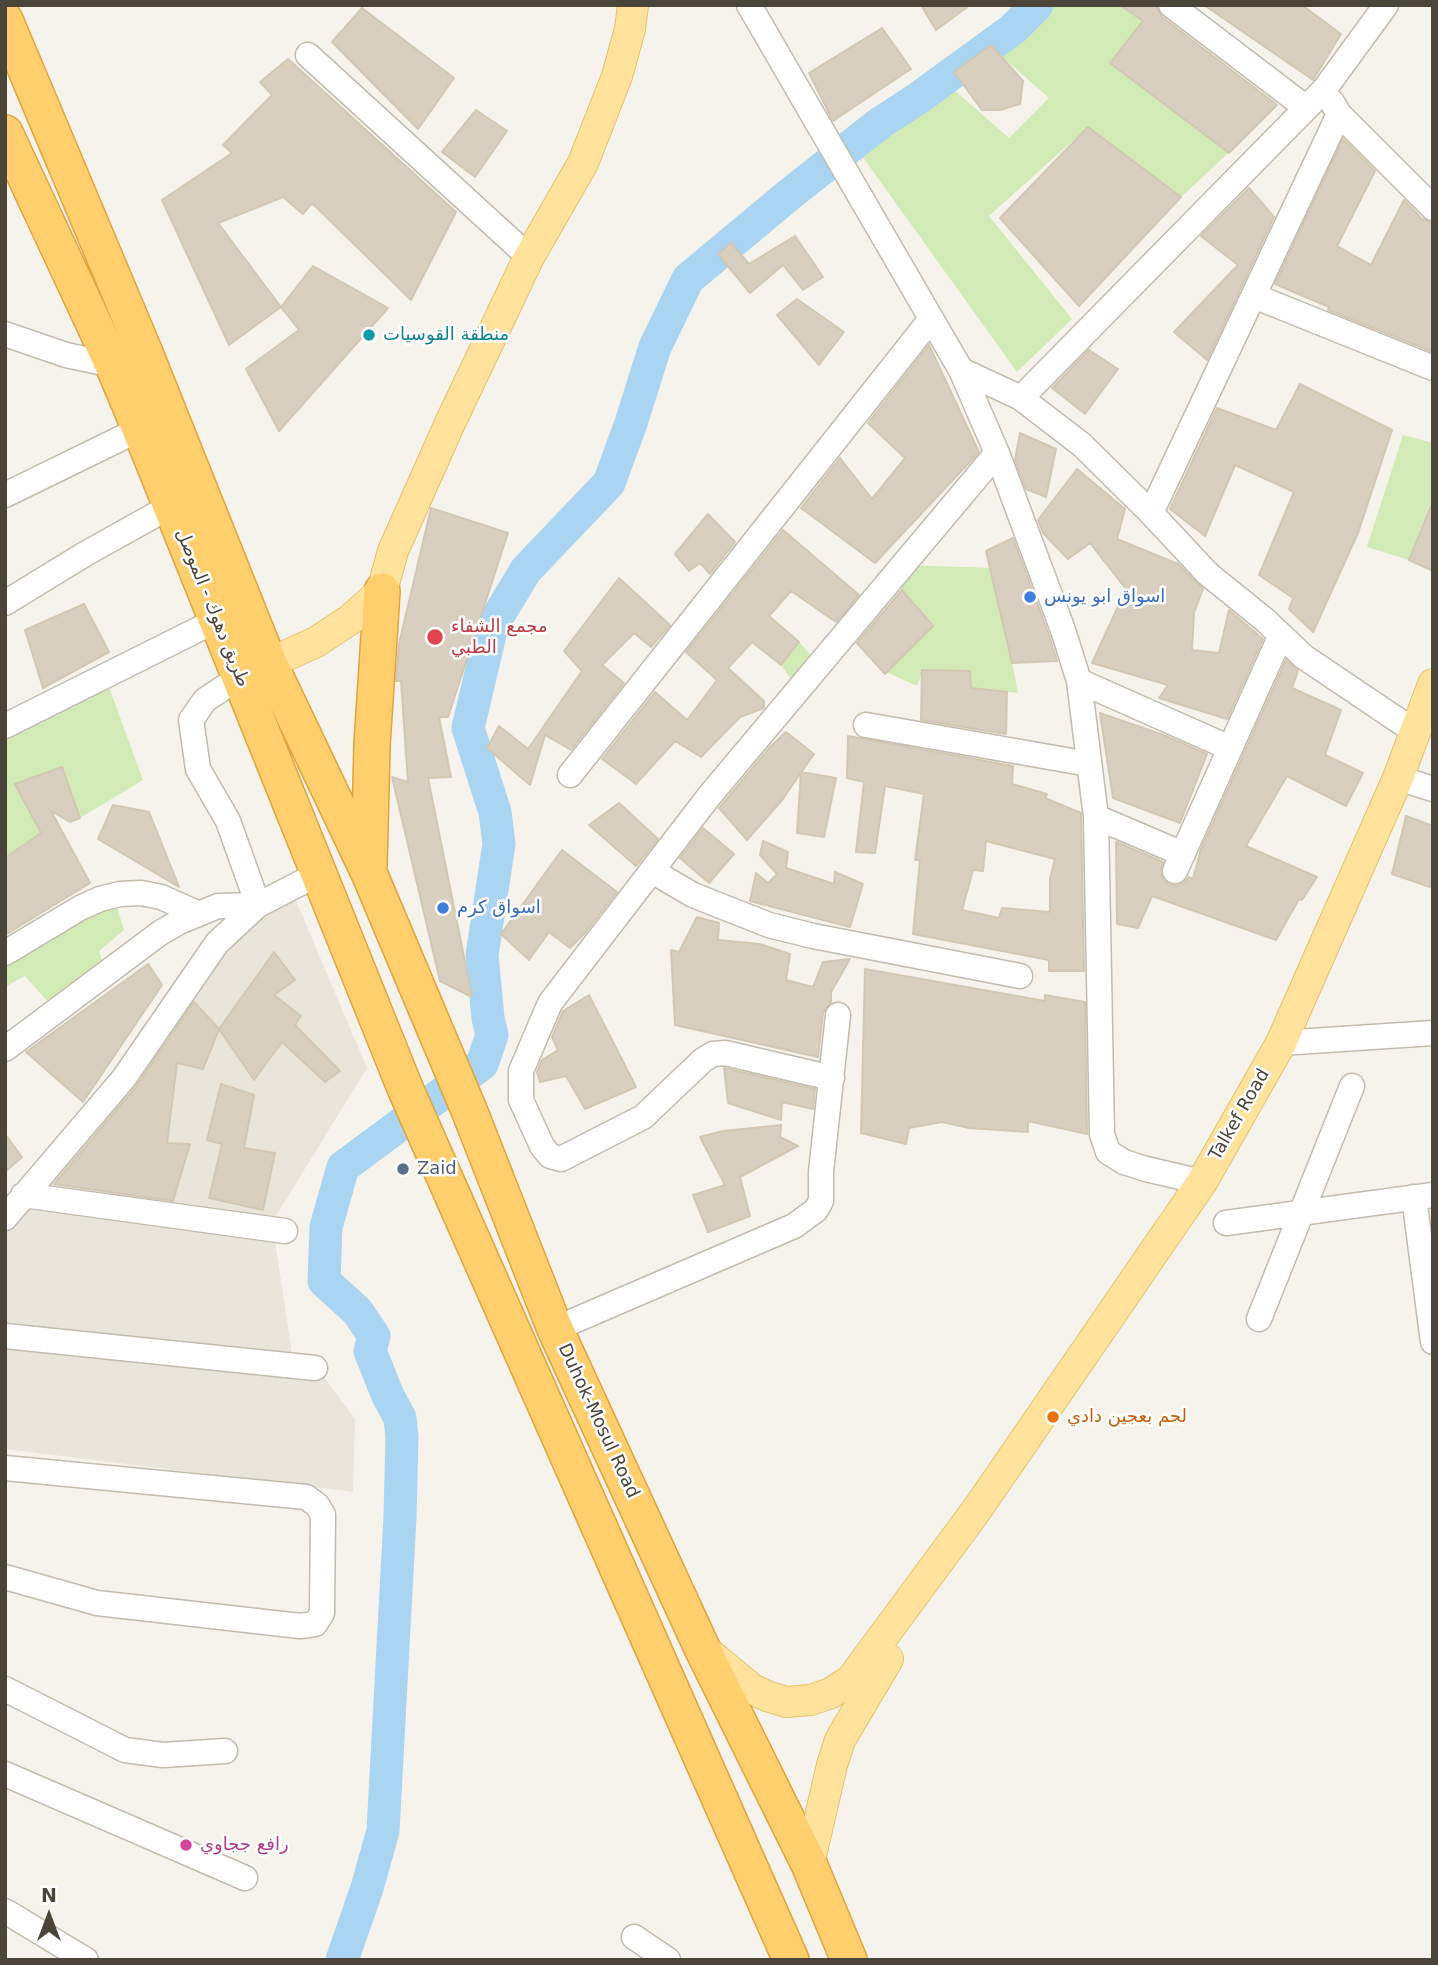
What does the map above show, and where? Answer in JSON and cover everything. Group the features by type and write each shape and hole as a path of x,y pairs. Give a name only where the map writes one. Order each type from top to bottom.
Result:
{"highway":[{"name":"طريق دهوك - الموصل","path":"5,20 145,353 255,670 320,873 405,1088 791,1960"},
{"name":"طريق دهوك - الموصل","path":"5,133 113,365 216,620 255,670"},
{"path":"369,873 372,745 382,591"},
{"name":"Duhok-Mosul Road","path":"255,670 369,873 469,1110 555,1329 702,1648 809,1864 849,1960"}],"main road":[{"path":"255,670 297,652 334,631 382,591 393,551 528,257 583,163 617,76 631,29 633,5"},
{"name":"Talkef Road","path":"978,1508 1202,1182 1281,1043 1398,778 1433,684"},
{"path":"702,1648 752,1689 767,1696 786,1702 811,1700 831,1693 851,1681 978,1508"},
{"path":"809,1864 840,1740 978,1508"}],"street":[{"path":"749,5 961,370 1032,542 1079,681 1096,817 1102,1134 1108,1152 1124,1162 1202,1182"},
{"path":"1171,5 1305,107"},
{"path":"1021,398 1324,90 1385,5"},
{"path":"308,55 528,257"},
{"path":"1324,90 1339,114 1433,208"},
{"path":"1151,513 1339,114"},
{"path":"1254,296 1433,368"},
{"path":"570,775 931,319"},
{"path":"5,334 66,355 113,365"},
{"path":"961,370 1021,398 1082,445 1208,574 1304,657 1414,731"},
{"path":"5,495 140,429"},
{"path":"832,1078 725,1053 713,1055 703,1060 643,1117 561,1159 550,1156 542,1146 521,1100 521,1071 550,1003 710,795 997,453"},
{"path":"5,603 171,506"},
{"path":"5,726 216,620"},
{"path":"1096,817 1179,862 1281,635"},
{"path":"255,670 205,700 191,720 198,769 228,821 258,905"},
{"path":"1079,681 1230,748"},
{"path":"866,725 1089,764"},
{"path":"1398,778 1433,789"},
{"path":"652,871 693,895 769,925 1020,976"},
{"path":"5,1218 124,1078 217,943 258,905 320,873"},
{"path":"5,953 80,908 120,894 141,893 162,897 197,913"},
{"path":"5,1049 160,933 197,913 226,904 258,905"},
{"path":"555,1329 808,1218 816,1210 821,1201 821,1172 838,1015"},
{"path":"1281,1043 1433,1033"},
{"path":"1259,1319 1352,1086"},
{"path":"23,1195 285,1231"},
{"path":"1226,1223 1423,1196 1433,1342"},
{"path":"5,1336 315,1368"},
{"path":"5,1468 306,1497 317,1505 323,1515 322,1613 315,1624 300,1626 111,1605 5,1577"},
{"path":"5,1689 125,1750 163,1755 225,1751"},
{"path":"5,1774 245,1878"},
{"path":"5,1911 86,1960"},
{"path":"634,1937 668,1960"}],"shaded area":[{"path":"294,896 367,1068 274,1219 36,1189 224,943"},
{"path":"26,1202 274,1234 293,1361 5,1330 5,1230"},
{"path":"5,1345 324,1377 355,1419 353,1492 5,1449"}],"green space":[{"path":"1047,5 1135,5 1235,147 1181,197 1088,127 989,216 1072,319 1017,372 862,156 952,88 1009,138 1049,98 998,53"},
{"path":"1403,435 1433,443 1433,496 1409,560 1367,547"},
{"path":"903,565 994,568 1018,693 971,688 970,671 923,670 917,686 884,671 931,624 900,587"},
{"path":"799,642 813,658 791,679 781,665"},
{"path":"107,682 143,780 80,818 62,767 16,784 42,834 5,857 5,736"},
{"path":"114,898 124,930 99,951 105,968 50,1004 25,976 5,987 5,949"}],"building":[{"path":"921,5 970,5 936,30"},
{"path":"1120,5 1156,5 1162,17 1277,105 1229,153 1110,63 1143,21"},
{"path":"1204,5 1302,5 1341,34 1313,80"},
{"path":"362,8 454,78 418,129 332,42"},
{"path":"882,28 911,69 833,121 809,73"},
{"path":"991,45 1023,81 1020,104 1000,110 982,110 954,72"},
{"path":"288,59 456,212 411,300 312,203 303,214 283,197 218,223 281,307 229,345 162,200 232,153 223,145 272,95 260,82"},
{"path":"476,110 507,131 475,177 442,152"},
{"path":"1088,127 1181,197 1079,306 1000,218"},
{"path":"1343,139 1375,171 1337,246 1371,265 1404,200 1422,219 1433,222 1433,352 1328,310 1329,307 1275,284"},
{"path":"1249,188 1274,217 1207,360 1174,332 1238,265 1201,236"},
{"path":"795,236 823,277 803,290 783,265 750,293 718,254 731,243 749,264"},
{"path":"313,266 388,308 279,431 246,369 299,330 281,307"},
{"path":"797,299 844,332 819,365 777,315"},
{"path":"929,345 979,452 875,563 801,508 840,458 872,499 905,458 868,423"},
{"path":"1089,350 1118,369 1085,414 1052,388"},
{"path":"1300,384 1392,430 1358,533 1313,632 1289,609 1293,598 1259,575 1294,492 1235,465 1205,536 1170,509 1217,408 1276,430"},
{"path":"1020,433 1056,449 1046,497 1026,489 1015,460"},
{"path":"1077,469 1125,509 1117,539 1178,564 1203,589 1194,613 1192,650 1219,653 1229,610 1263,639 1227,719 1159,698 1168,685 1092,663 1126,589 1090,543 1068,559 1043,533 1038,520"},
{"path":"1433,503 1433,571 1409,560"},
{"path":"431,508 508,533 448,717 439,717 451,777 428,778 472,997 440,981 392,777 408,782 401,681 396,681 399,644"},
{"path":"708,514 735,542 710,574 700,563 689,571 675,554"},
{"path":"783,530 859,595 836,622 791,591 769,616 799,642 781,665 752,642 728,668 764,701 764,708 740,717 701,757 675,741 636,784 602,759 655,692 687,720 717,680 686,652"},
{"path":"1013,538 1057,661 1012,663 986,551"},
{"path":"619,578 670,625 651,647 634,633 602,665 624,683 571,750 545,735 530,785 487,748 499,726 528,749 582,671 564,651"},
{"path":"902,590 933,626 885,674 857,643"},
{"path":"84,604 109,652 43,688 25,630"},
{"path":"1286,660 1298,671 1292,688 1341,710 1325,755 1363,773 1346,806 1287,776 1246,846 1317,877 1302,900 1299,899 1276,940 1152,896 1138,928 1117,924 1116,842 1163,862 1160,873 1168,884 1177,886 1189,877 1193,879 1201,849"},
{"path":"922,670 970,671 971,688 1007,692 1006,734 921,720"},
{"path":"1100,713 1166,736 1207,754 1180,823 1113,798"},
{"path":"786,732 814,754 782,800 747,840 719,808"},
{"path":"848,736 1013,766 1012,784 1047,794 1045,798 1081,813 1084,971 1049,971 1049,960 913,934 920,860 915,860 924,794 885,786 875,853 856,852 864,782 847,778","holes":["986,841 1055,859 1050,879 1050,912 1002,908 999,918 962,910 973,870 983,871"]},
{"path":"62,767 80,818 70,822 51,811 90,883 5,935 5,858 41,833 15,784"},
{"path":"801,772 836,778 824,837 797,833"},
{"path":"619,803 658,839 636,866 589,825"},
{"path":"113,805 149,812 179,887 98,839"},
{"path":"1406,816 1433,826 1433,876 1430,887 1392,874"},
{"path":"703,828 734,854 709,883 680,858"},
{"path":"763,841 788,852 786,868 834,884 835,872 863,884 850,927 750,901 756,873 768,883 777,874 760,855"},
{"path":"562,850 617,892 570,948 549,932 529,960 501,934"},
{"path":"697,917 719,923 718,940 760,944 790,954 786,980 813,987 823,962 850,959 831,992 831,1002 823,1013 818,1057 675,1025 671,950 679,952"},
{"path":"274,952 295,980 274,995 301,1016 295,1025 340,1071 325,1082 282,1042 254,1080 219,1029"},
{"path":"148,964 162,985 83,1102 26,1052"},
{"path":"865,969 1045,1001 1045,995 1085,1002 1087,1134 1028,1121 1028,1132 969,1128 942,1122 909,1128 906,1144 861,1133"},
{"path":"589,995 636,1087 585,1109 566,1076 540,1082 537,1072 542,1060 558,1050 552,1037 563,1011"},
{"path":"194,1002 219,1029 203,1069 177,1063 167,1143 190,1144 173,1201 54,1184 135,1088"},
{"path":"724,1068 815,1089 813,1109 782,1102 781,1120 728,1103"},
{"path":"221,1084 254,1095 244,1148 275,1153 263,1210 209,1198 222,1144 207,1140"},
{"path":"781,1125 780,1137 798,1146 740,1177 750,1216 708,1232 693,1195 725,1185 700,1137 723,1131"},
{"path":"5,1134 22,1157 5,1172"}],"waterway":[{"path":"342,1960 383,1831 402,1437 400,1418 370,1351 374,1336 357,1311 324,1281 326,1227 343,1167 482,1064 492,1035 482,955 499,844 495,812 468,728 492,626 526,570 609,483 655,347 688,279 880,123 1013,29 1037,5"}],"place":[{"name":"منطقة القوسيات","path":"369,335"},
{"name":"اسواق ابو يونس","path":"1030,597"},
{"name":"مجمع الشفاء الطبي","path":"435,637"},
{"name":"اسواق كرم","path":"443,908"},
{"name":"Zaid","path":"403,1169"},
{"name":"لحم بعجين دادي","path":"1053,1417"},
{"name":"رافع ججاوي","path":"186,1845"}]}
